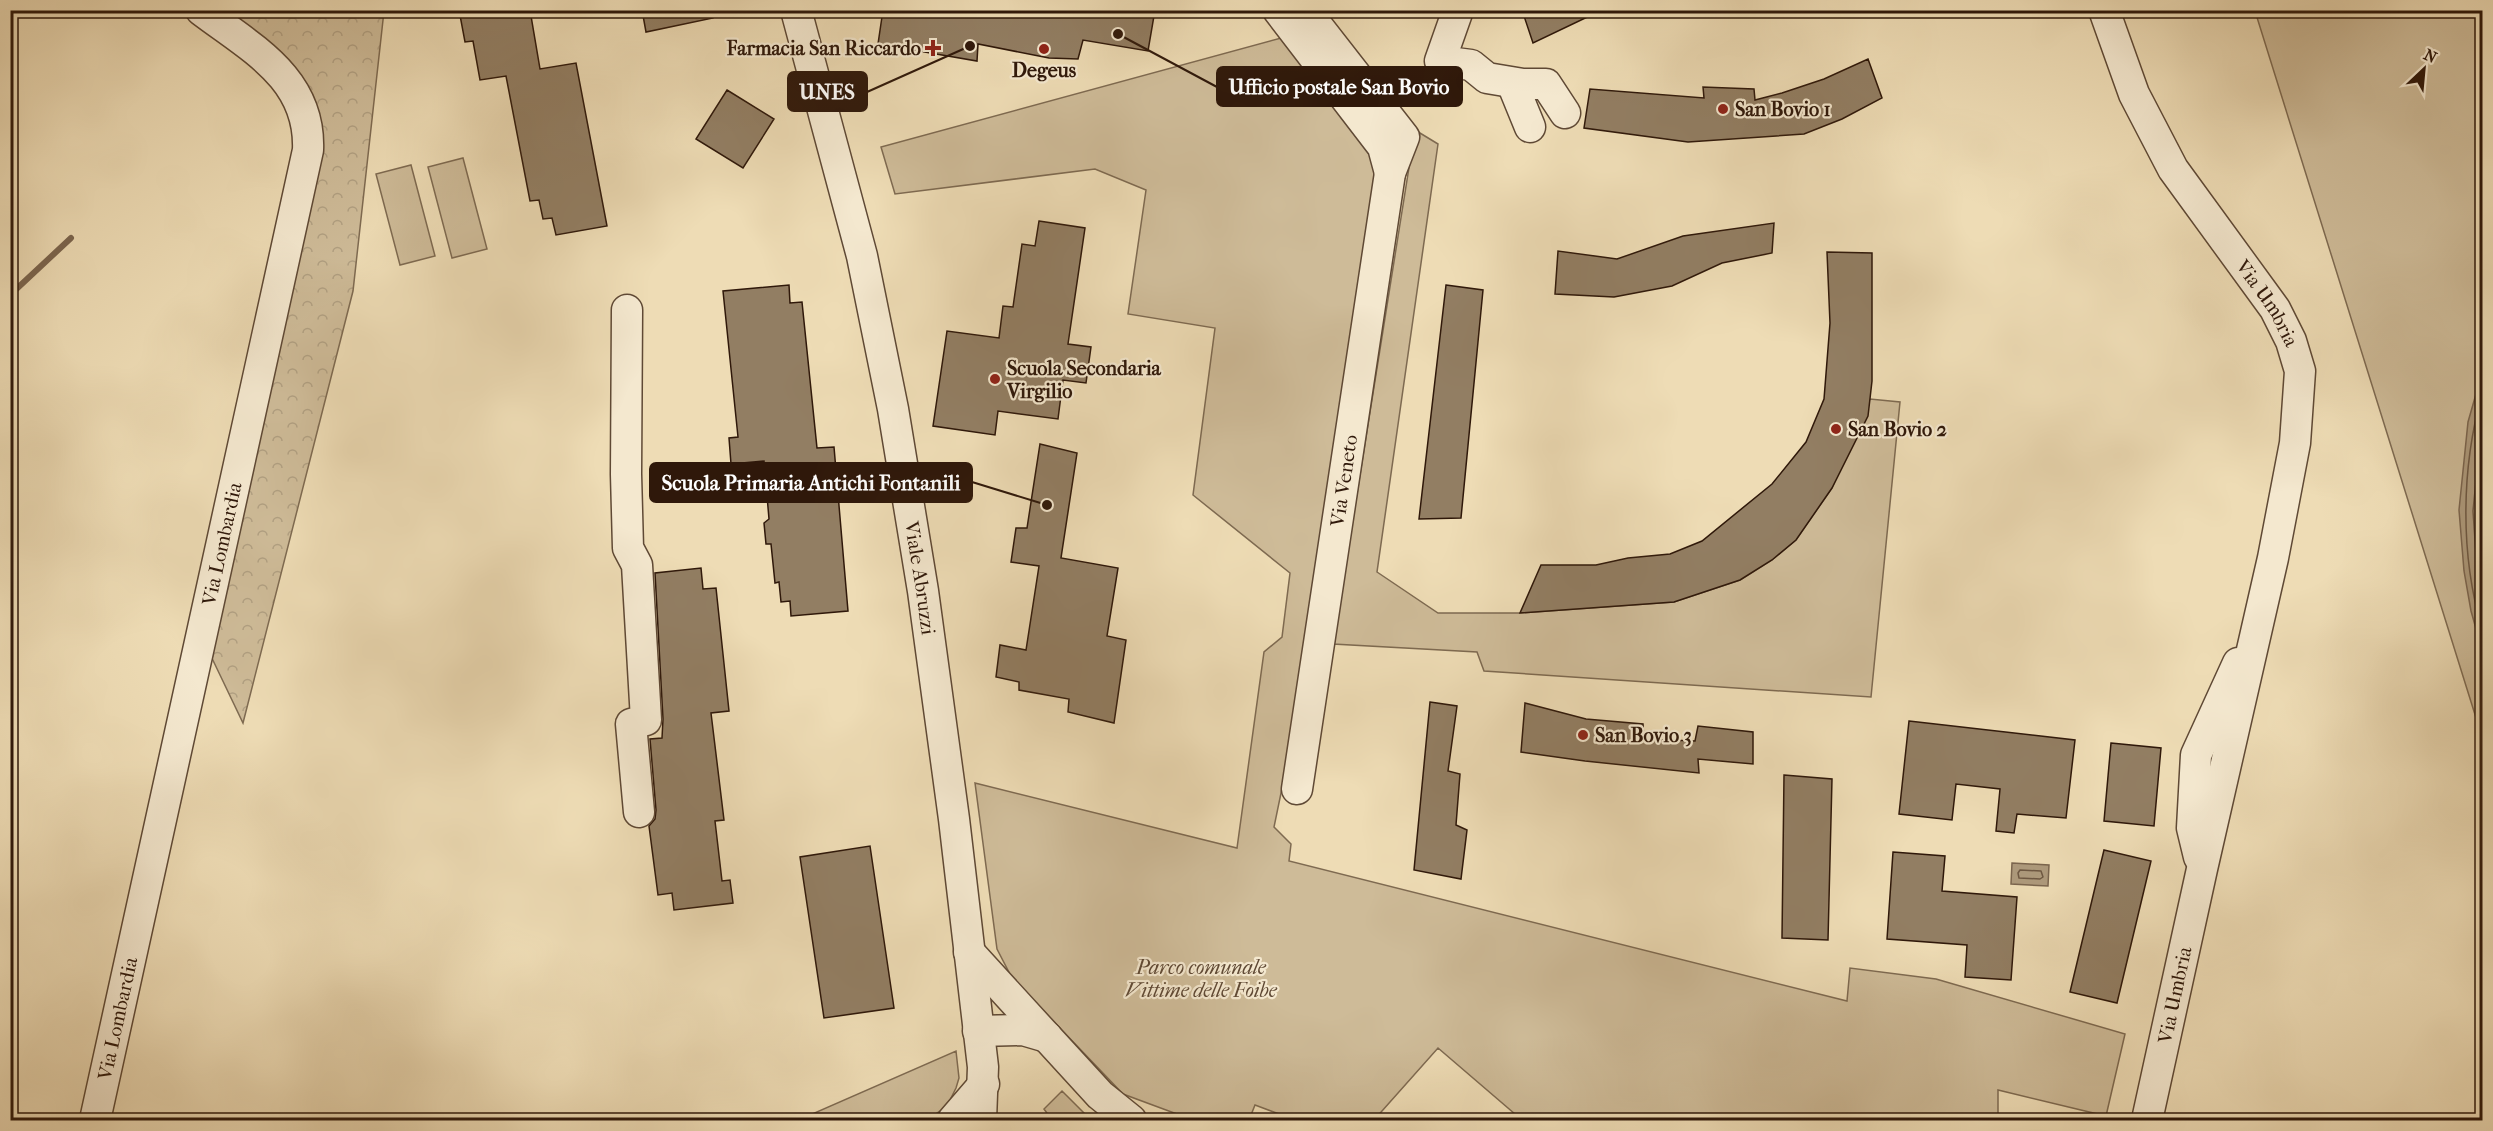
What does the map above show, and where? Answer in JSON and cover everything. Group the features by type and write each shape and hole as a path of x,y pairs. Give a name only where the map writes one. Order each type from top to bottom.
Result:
{"street":[{"name":"Via Lombardia","path":"94,1120 308,150 305,116 294,89 288,81 272,63 201,10"},
{"name":"Viale Abruzzi","path":"796,10 862,256 892,409 925,602 954,819 984,1084 981,1120"},
{"name":"Via Veneto","path":"1278,10 1383,147 1390,173"},
{"name":"Via Veneto","path":"1297,789 1390,173 1404,137 1305,10"},
{"path":"1458,10 1440,61 1471,65 1487,78 1512,83 1546,84 1565,113"},
{"name":"Via Umbria","path":"2104,10 2134,94 2173,169 2275,309 2291,341 2300,371 2295,443 2258,628 2234,671 2196,755 2192,828 2202,869 2148,1120"},
{"path":"1512,83 1530,128"},
{"path":"627,310 628,548 637,565 646,720 631,724 639,812"},
{"path":"969,952 1100,1095 1131,1120"},
{"path":"978,1031 1023,1030 1047,1037"},
{"path":"953,1120 984,1084"}],"green space":[{"path":"214,11 384,11 353,291 243,723 209,652 320,146"},
{"path":"2255,11 2482,11 2482,737"},
{"name":"Parco comunale Vittime delle Foibe","path":"1281,38 1377,157 1287,764 1274,827 1291,844 1289,861 1847,1001 1850,968 1936,979 2125,1034 2106,1116 1998,1090 1998,1120 1522,1120 1438,1048 1374,1120 1295,1120 1255,1105 1249,1120 1193,1120 1123,1094 1012,978 997,949 975,783 1237,848 1264,652 1282,637 1290,573 1193,495 1215,328 1128,314 1146,190 1095,169 895,194 881,147"},
{"path":"1415,130 1438,144 1377,572 1438,613 1520,613 1674,602 1740,580 1772,560 1796,540 1832,488 1870,399 1900,402 1871,697 1484,671 1477,652 1333,644"},
{"path":"463,158 487,249 452,258 428,167"},
{"path":"411,165 435,256 400,265 376,174"},
{"path":"956,1051 959,1078 956,1088 947,1106 927,1120 802,1120 803,1118"},
{"path":"1062,1091 1091,1120 1052,1120 1044,1109"}],"water":[{"path":"2482,373 2482,650 2471,611 2464,571 2459,510 2468,422"},
{"path":"2012,863 2049,865 2048,886 2011,884"}],"building":[{"path":"459,10 530,10 540,69 576,63 607,226 556,235 552,218 543,219 539,200 530,201 506,76 480,80 473,41 465,42"},
{"path":"642,10 712,10 713,18 646,32"},
{"path":"883,10 1155,10 1148,51 1083,40 1078,59 1049,58 978,44 977,61 878,44"},
{"path":"1522,10 1602,10 1533,43"},
{"name":"San Bovio 1","path":"1868,59 1882,98 1842,119 1804,134 1688,142 1584,128 1590,89 1704,98 1703,87 1754,89 1755,100 1824,79"},
{"path":"727,90 774,119 743,168 696,139"},
{"path":"1039,221 1085,228 1068,344 1091,347 1086,383 1063,380 1058,419 998,411 995,435 933,426 947,331 999,338 1003,306 1013,307 1022,244 1035,246"},
{"path":"1774,223 1772,253 1722,263 1672,286 1614,297 1555,294 1558,251 1617,259 1683,236"},
{"name":"San Bovio 2","path":"1827,252 1872,253 1872,381 1868,416 1832,488 1796,540 1772,560 1740,580 1674,602 1520,613 1541,565 1596,565 1628,558 1670,554 1702,541 1772,484 1806,442 1824,399 1830,323"},
{"path":"789,285 790,303 802,302 817,448 834,447 848,611 791,616 790,601 781,602 779,582 775,583 771,544 766,544 764,523 769,519 764,461 731,464 729,438 738,437 723,291"},
{"path":"1446,285 1483,290 1461,518 1419,519"},
{"path":"1040,444 1077,453 1061,558 1118,568 1107,636 1126,640 1114,723 1068,712 1069,699 1019,690 1019,682 996,677 1000,645 1026,650 1039,566 1011,562 1016,528 1027,528"},
{"path":"701,568 703,589 716,588 729,711 711,713 724,820 715,821 722,881 730,880 733,903 674,910 672,893 658,895 649,826 655,819 656,810 650,739 662,738 663,719 655,573"},
{"path":"1430,702 1457,706 1448,771 1460,774 1456,825 1467,830 1461,879 1414,870"},
{"name":"San Bovio 3","path":"1525,703 1586,719 1643,724 1644,739 1695,741 1698,726 1753,732 1753,764 1698,759 1699,773 1521,752"},
{"path":"1909,721 2075,740 2066,818 2017,814 2014,833 1996,831 2000,789 1956,784 1952,820 1899,814"},
{"path":"2111,743 2161,748 2154,826 2104,821"},
{"path":"1784,775 1832,779 1828,940 1782,938"},
{"path":"870,846 894,1008 824,1018 800,857"},
{"path":"2104,850 2151,861 2117,1003 2070,992"},
{"path":"1893,852 1945,856 1942,891 2017,897 2011,980 1965,977 1967,945 1887,939"}],"waterway":[{"path":"10,295 71,238"}],"place":[{"name":"Ufficio postale San Bovio","path":"1118,34"},
{"name":"UNES","path":"970,46"},
{"name":"Farmacia San Riccardo","path":"933,48"},
{"name":"Degeus","path":"1044,49"},
{"name":"San Bovio 1","path":"1723,109"},
{"name":"Scuola Secondaria Virgilio","path":"995,379"},
{"name":"San Bovio 2","path":"1836,429"},
{"name":"Scuola Primaria Antichi Fontanili","path":"1047,505"},
{"name":"San Bovio 3","path":"1583,735"}]}
